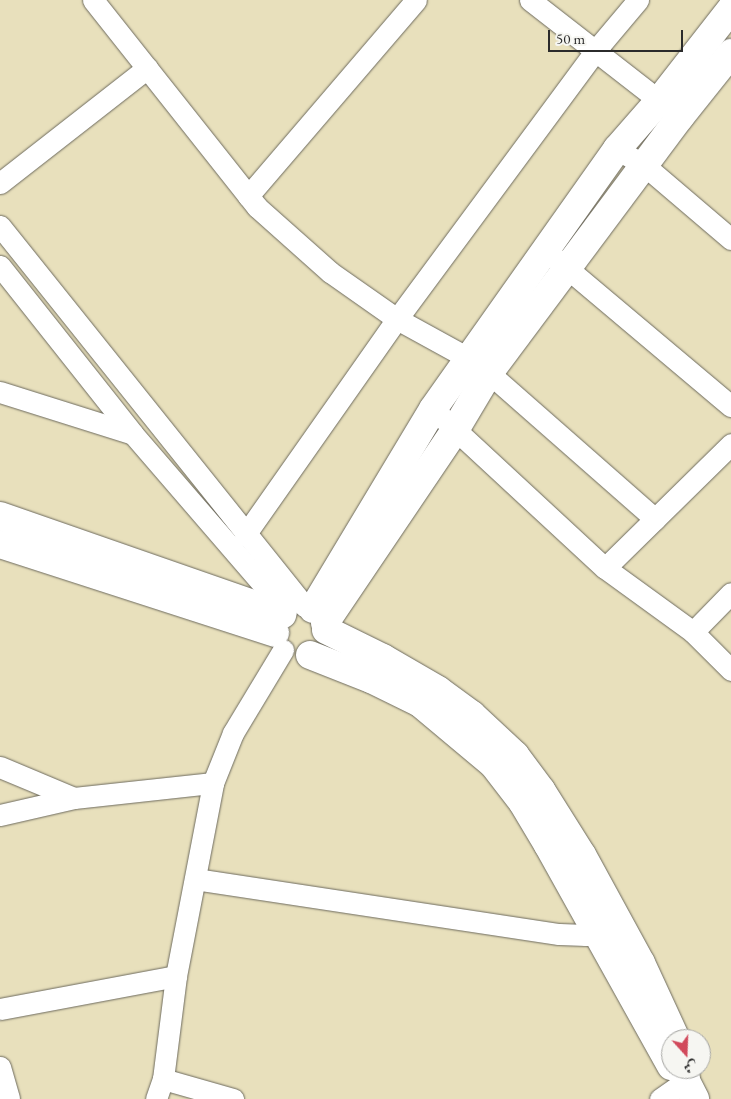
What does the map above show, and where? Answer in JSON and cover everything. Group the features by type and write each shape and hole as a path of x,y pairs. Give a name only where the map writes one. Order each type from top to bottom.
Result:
{"street":[{"path":"93,0 257,207 330,272 397,319 479,366 655,519"},
{"path":"248,196 416,0"},
{"path":"530,0 670,109"},
{"path":"245,535 397,319 595,51 638,0"},
{"path":"156,1099 163,1079 176,976 213,783 233,734 299,622 433,409 479,366 568,268 644,165 670,109 731,9"},
{"path":"671,1029 641,963 611,931 523,803 493,764 420,703 371,680 310,656 296,657 299,622 455,430 479,366 545,250 617,149 670,109 731,53"},
{"path":"0,183 147,68"},
{"path":"617,149 644,165 731,239"},
{"path":"0,226 245,535 299,622"},
{"path":"545,250 731,406"},
{"path":"0,266 133,434 299,622"},
{"path":"0,392 133,434"},
{"path":"433,409 605,568 692,632 731,670"},
{"path":"605,568 731,444"},
{"path":"0,516 299,622 418,678 472,715 502,741 524,766 582,855 611,931 661,1034"},
{"path":"0,544 299,622"},
{"path":"692,632 731,593"},
{"path":"0,767 74,798"},
{"path":"0,815 74,798 213,783"},
{"path":"195,879 559,934 611,931"},
{"path":"0,1009 176,976"},
{"path":"0,1067 9,1099"},
{"path":"163,1079 232,1099"},
{"path":"660,1099 680,1079"}]}
